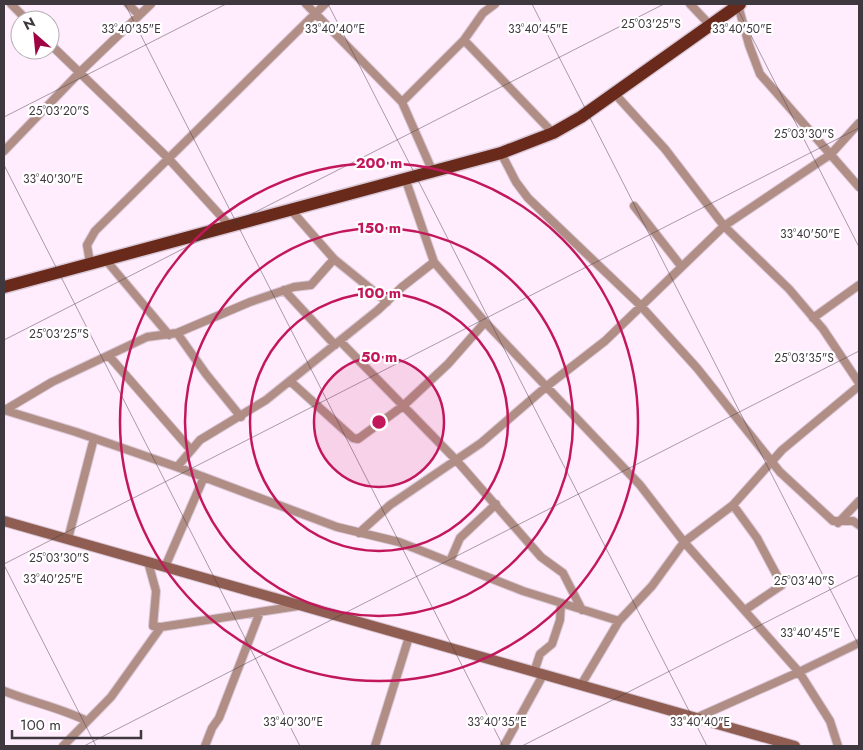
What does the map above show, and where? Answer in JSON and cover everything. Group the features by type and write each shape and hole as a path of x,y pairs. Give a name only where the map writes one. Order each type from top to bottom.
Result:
{"highway":[{"path":"4,287 432,170 502,153 553,133 616,94 739,4"}],"main road":[{"path":"4,521 795,746"}],"street":[{"path":"128,4 139,15"},
{"path":"4,151 79,73 151,4"},
{"path":"306,4 402,102 432,170"},
{"path":"90,263 88,240 324,4"},
{"path":"402,102 464,40 483,13 495,4"},
{"path":"690,4 710,25"},
{"path":"739,4 749,45 760,74 859,187"},
{"path":"464,40 553,133"},
{"path":"60,54 168,158 229,225"},
{"path":"616,94 665,149 724,226 789,289 813,318 859,382"},
{"path":"359,533 390,505 481,444 547,386 605,341 640,305 724,226 831,154 859,123"},
{"path":"502,153 516,182 528,198 640,305 697,368 787,478 838,523 853,521 859,525"},
{"path":"405,178 434,262 485,322 640,485 684,542 799,672 830,721 838,746"},
{"path":"634,206 681,266"},
{"path":"290,209 334,259 387,302"},
{"path":"105,259 173,334 242,417"},
{"path":"5,410 52,382 147,337 173,334 284,290 311,285 334,259"},
{"path":"176,467 200,440 242,417 338,343 402,287 434,262"},
{"path":"813,318 859,284"},
{"path":"284,290 457,461 542,557 563,572 582,610"},
{"path":"290,380 353,438 362,436 381,420 403,406 448,364 485,322"},
{"path":"109,356 190,449"},
{"path":"581,685 619,621 652,586 684,542 733,506 782,450 859,386"},
{"path":"5,410 94,438 337,527 385,538 561,603 619,621"},
{"path":"68,540 94,438"},
{"path":"165,567 204,477"},
{"path":"838,523 859,501"},
{"path":"450,561 460,538 496,504"},
{"path":"733,506 757,538 782,580 782,585 745,610"},
{"path":"148,562 156,591 153,626 162,627 300,606"},
{"path":"504,746 539,674 540,654 552,644 560,620 561,603"},
{"path":"204,746 219,718 260,612"},
{"path":"62,746 111,697 162,627"},
{"path":"375,746 409,637"},
{"path":"696,718 859,643"},
{"path":"4,691 71,713 87,721"}]}
